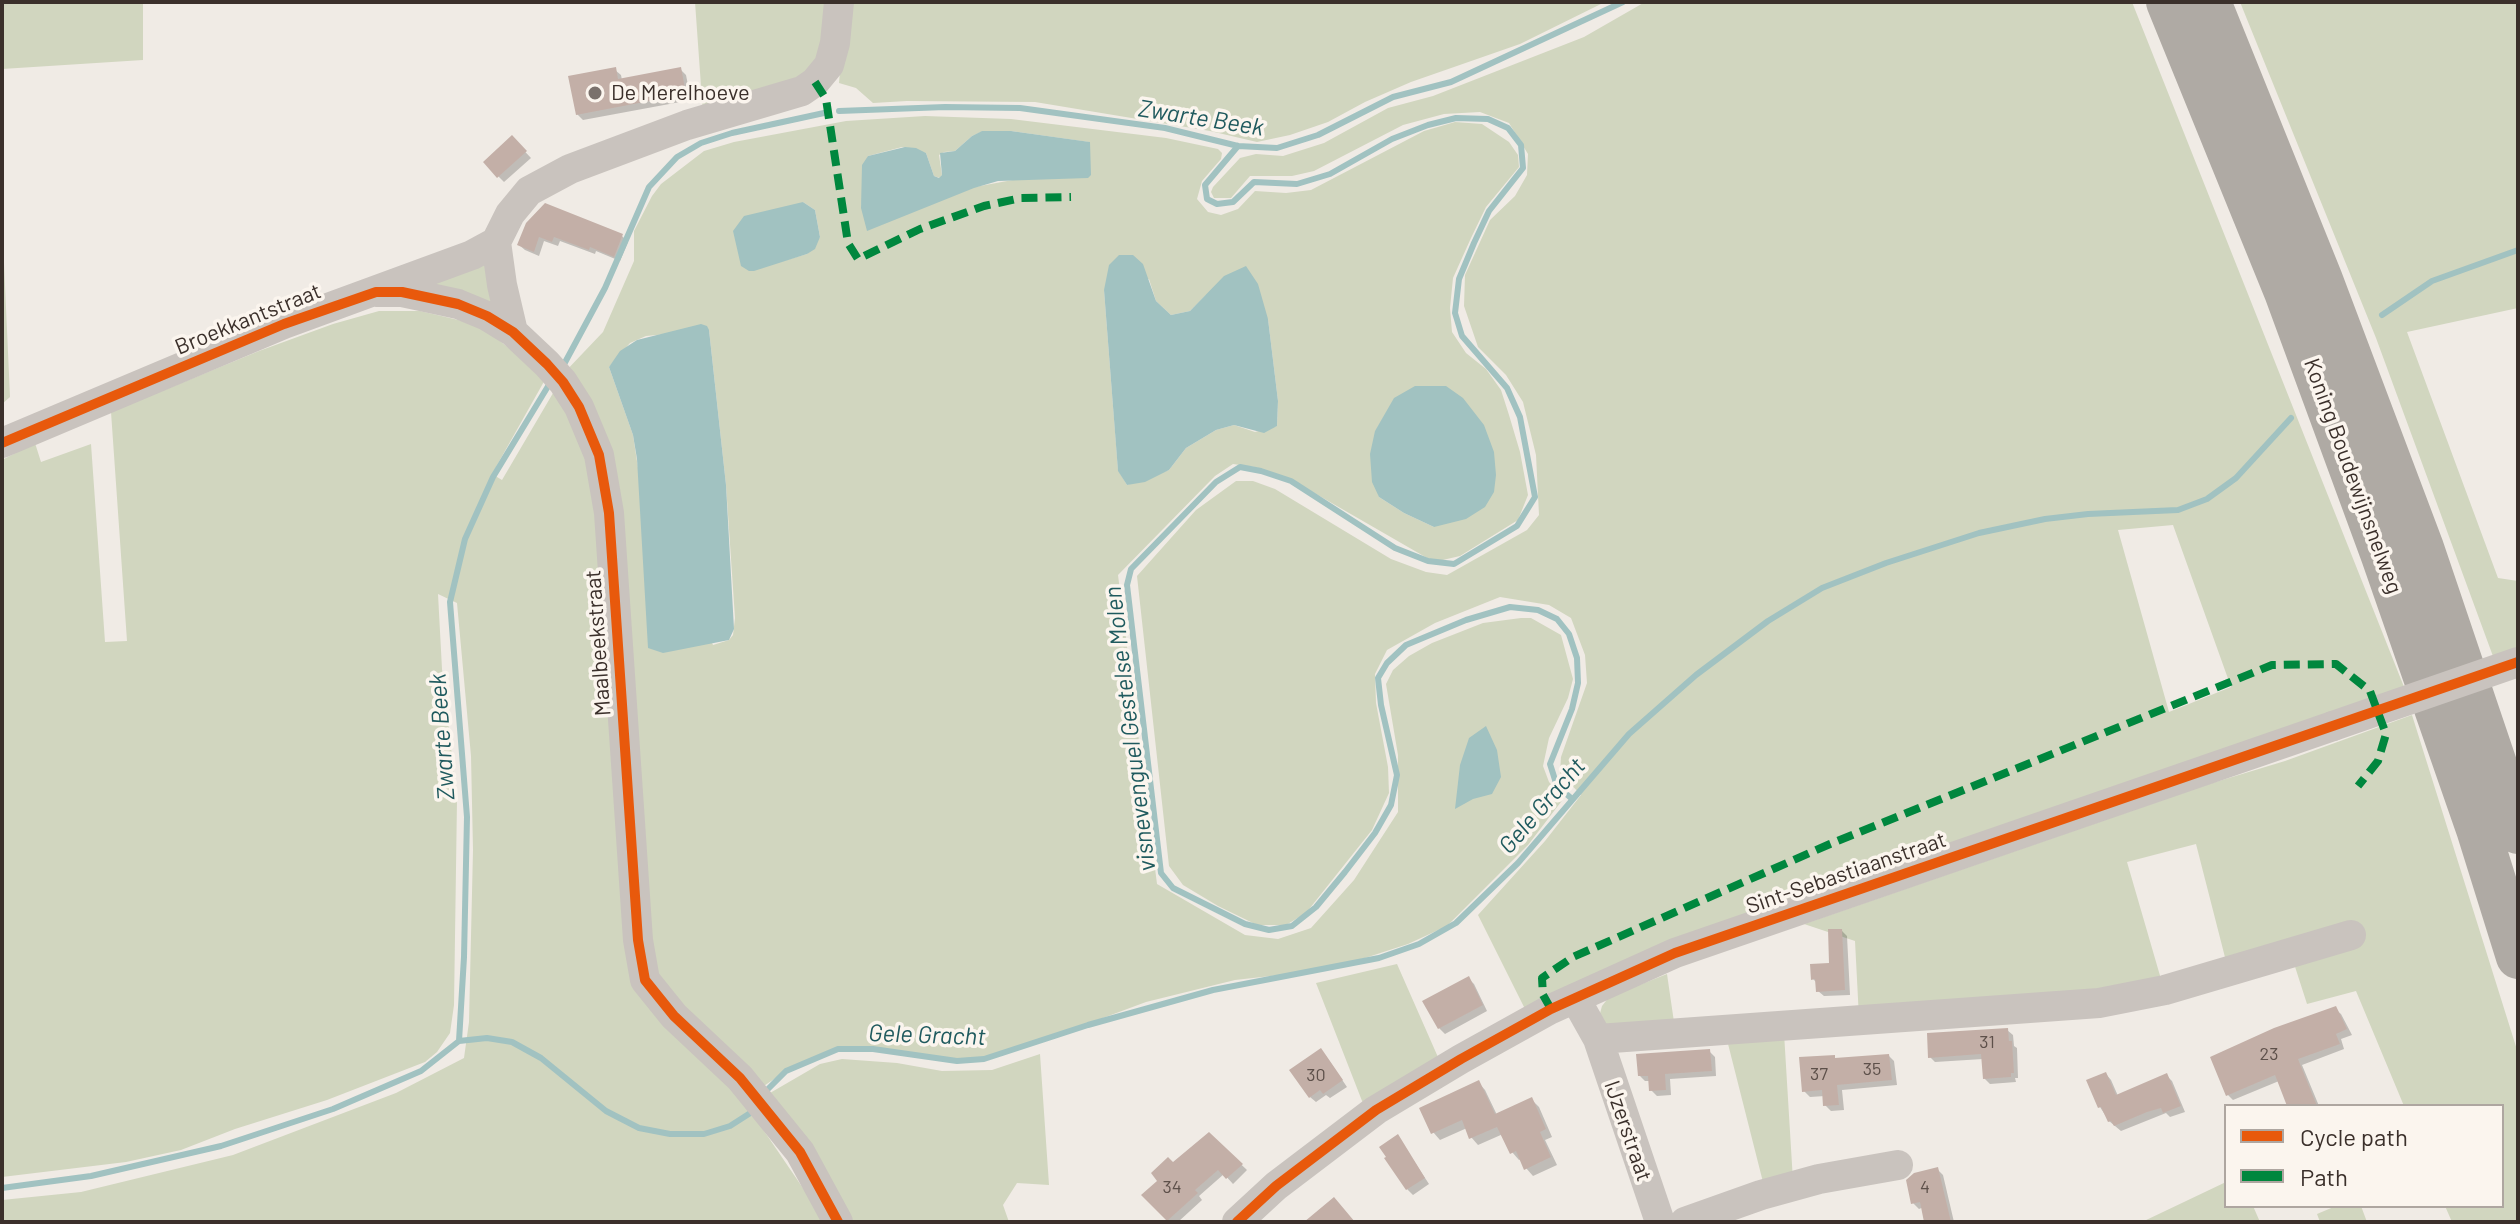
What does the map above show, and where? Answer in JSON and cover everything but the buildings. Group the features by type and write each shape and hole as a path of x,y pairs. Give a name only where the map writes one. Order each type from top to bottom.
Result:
{"highway":[{"name":"Koning Boudewijnsnelweg","path":"2168,2 2286,292 2383,556 2478,829 2518,957"},
{"name":"Koning Boudewijnsnelweg","path":"2209,2 2321,280 2411,518 2518,832"}],"street":[{"path":"513,332 496,242 519,201 551,177 687,125 789,96 815,82 829,65 835,43 839,2"},
{"name":"Broekkantstraat","path":"2,443 284,324 472,255 496,242"},
{"name":"Broekkantstraat","path":"376,292 402,292 458,304 487,316 513,332"},
{"name":"Maalbeekstraat","path":"513,332 555,373 579,407 599,455 609,513 638,940 645,980 674,1016 740,1078 800,1152 838,1222"},
{"name":"Sint-Sebastiaanstraat","path":"1237,1222 1276,1186 1376,1110 1551,1009 1675,953 2518,662"},
{"path":"1575,998 1598,1039 2099,1003 2165,990 2351,935"},
{"name":"IJzerstraat","path":"1598,1039 1660,1222"},
{"path":"1685,1222 1761,1195 1819,1179 1898,1165"}],"green space":[{"path":"2,2 143,2 143,60 2,69"},
{"path":"695,2 832,2 816,73 703,114"},
{"path":"846,2 1605,2 1520,44 1411,82 1328,122 1257,142 1210,131 1035,102 873,103 856,88 839,83"},
{"path":"1645,2 2132,2 2406,692 1526,1011 1478,915 1545,841 1581,795 1560,773 1561,757 1587,683 1585,655 1571,618 1549,605 1500,597 1435,623 1387,650 1375,674 1389,793 1372,830 1306,913 1286,925 1257,925 1183,885 1169,866 1137,576 1196,510 1236,481 1253,481 1275,489 1391,559 1426,572 1447,575 1527,530 1539,515 1536,455 1523,402 1506,375 1478,347 1464,306 1465,275 1490,220 1515,196 1527,175 1528,154 1509,123 1480,112 1444,114 1403,125 1314,171 1292,176 1250,176 1231,198 1214,198 1211,192 1213,187 1240,158 1256,154 1283,156 1324,143 1388,108 1433,96 1584,37","holes":["2173,525 2231,687 2169,712 2118,530"]},
{"path":"2240,2 2518,2 2518,308 2407,332 2498,578 2518,581 2518,650 2494,659 2376,338"},
{"path":"925,116 1011,119 1166,138 1218,149 1222,153 1221,159 1202,181 1197,199 1208,212 1221,215 1238,209 1255,191 1286,193 1311,190 1424,131 1455,122 1482,124 1509,142 1518,155 1519,167 1486,207 1453,278 1450,308 1452,332 1466,353 1486,369 1501,390 1520,452 1528,495 1518,520 1460,556 1434,562 1290,479 1255,467 1233,464 1215,476 1118,575 1157,884 1245,935 1278,939 1311,928 1354,880 1398,812 1398,755 1386,684 1393,670 1409,656 1432,643 1483,623 1521,618 1531,618 1561,635 1573,679 1568,698 1549,738 1543,766 1549,782 1564,798 1528,845 1447,926 1408,944 1365,958 1307,972 1235,980 1146,1002 983,1058 943,1058 871,1047 840,1047 795,1065 743,1100 826,1222 2,1222 2,1200 81,1192 233,1155 396,1093 464,1058 469,1022 473,850 471,756 457,603 438,594 442,669 457,800 454,1005 450,1033 437,1052 425,1062 327,1100 181,1150 126,1162 2,1177 2,460 35,443 41,462 91,444 105,642 127,641 111,412 333,324 379,311 420,311 480,325 546,378 492,474 502,480 556,388 615,531 563,374 603,332 634,261 634,231 652,196 661,184 704,151 734,142 846,121","holes":["983,131 1011,131 1089,142 1018,179 861,208 868,156 902,147 926,153 934,176 940,178 939,155 955,151","803,202 815,210 820,237 807,254 749,271","1149,279 1156,301 1171,315 1190,311 1206,295 1268,319 1278,401 1277,426 1255,432 1234,425 1216,430 1186,448 1169,470 1127,485 1118,470 1104,290","709,330 726,485 735,618 733,635 729,640 713,645 640,481 633,435 609,367 630,343 646,336","1395,398 1434,527 1379,497 1375,432"]},
{"path":"2,218 10,397 2,404"},
{"path":"483,259 498,308 418,283"},
{"path":"2412,715 2518,1053 2518,1222 2452,1222 2446,1208 2504,1208 2504,1104 2403,1104 2356,991 2307,1004 2289,948 2228,969 2196,844 2127,862 2163,986 1859,1018 1855,941 1804,924 2209,784 2285,761"},
{"path":"1397,964 1441,1064 1364,1106 1316,983"},
{"path":"1667,974 1675,1029 1610,1033 1599,1017 1609,997"},
{"path":"1784,1033 1793,1181 1765,1190 1726,1036"},
{"path":"1040,1054 1049,1185 1017,1183 1003,1205 1009,1222 850,1222 770,1093 820,1064 842,1059 897,1063 942,1071 992,1070"},
{"path":"2224,1183 2224,1208 2254,1208 2260,1222 2142,1222"},
{"path":"2331,1208 2362,1208 2367,1222 2320,1222 2317,1214"}],"water":[{"path":"982,131 1011,131 1090,142 1091,175 1088,178 998,181 867,231 861,208 862,165 868,156 905,147 916,148 926,153 934,176 939,178 942,175 940,153 955,151"},
{"path":"803,202 815,210 820,237 815,249 754,271 741,266 733,231 744,216"},
{"path":"1119,255 1133,255 1143,264 1156,301 1171,315 1190,311 1224,276 1246,266 1258,284 1268,319 1278,401 1277,426 1264,433 1234,425 1216,430 1186,448 1169,470 1145,482 1127,485 1118,471 1104,290 1109,265"},
{"path":"701,324 709,330 726,485 734,629 729,640 663,653 648,648 637,459 633,435 609,367 620,351 637,340"},
{"path":"1415,386 1446,386 1463,398 1484,425 1494,452 1494,492 1485,507 1466,519 1434,527 1379,497 1372,482 1370,454 1375,431 1394,398"},
{"path":"1486,726 1497,750 1501,777 1492,794 1473,799 1455,809 1460,765 1469,738"}],"waterway":[{"name":"Zwarte Beek","path":"839,111 1020,108 1165,128 1238,146 1277,148 1318,135 1393,97 1451,82 1623,2"},
{"name":"Zwarte Beek","path":"562,368 605,288 649,187 677,157 701,143 732,133 824,113"},
{"name":"visnevenguel Gestelse Molen","path":"1238,146 1205,185 1207,199 1217,204 1233,202 1254,182 1297,184 1330,174 1392,139 1428,125 1456,118 1488,119 1508,128 1521,145 1523,168 1489,211 1459,279 1455,313 1462,336 1507,388 1520,417 1535,497 1517,526 1454,564 1428,561 1395,548 1291,481 1240,467 1216,482 1131,569 1127,585 1161,873 1173,888 1245,924 1269,930 1292,926 1316,907 1345,872 1375,833 1391,805 1397,775 1378,678 1387,663 1406,645 1466,620 1510,607 1538,610 1557,619 1569,634 1577,658 1578,683 1572,709 1550,764 1557,786 1571,798"},
{"name":"Gele Gracht","path":"2382,315 2432,281 2518,250"},
{"name":"Zwarte Beek","path":"2,1188 91,1176 221,1146 333,1109 421,1071 459,1041 467,817 450,602 465,539 493,477 550,383"},
{"name":"Gele Gracht","path":"766,1091 786,1071 838,1049 873,1049 957,1061 984,1059 1088,1025 1213,990 1379,958 1419,944 1456,923 1518,863 1629,734 1696,675 1768,621 1822,588 1886,563 1979,533 2045,519 2088,514 2178,510 2207,499 2236,478 2291,418"},
{"name":"Gele Gracht","path":"459,1041 487,1038 512,1042 541,1058 606,1111 639,1128 670,1134 704,1134 730,1126 755,1110"}],"marked path":[{"path":"815,82 826,99 848,243 858,259 920,229 984,206 1021,198 1071,197"},
{"path":"1551,1009 1543,995 1542,978 1573,957 1830,844 2272,665 2336,664 2370,691 2386,734 2378,761 2358,786"}],"cycle path":[{"path":"2,443 284,324 376,292 402,292 458,304 487,316 513,332 563,382 579,407 599,455 609,513 638,940 645,980 674,1016 740,1078 800,1152 838,1222"},
{"path":"1237,1222 1276,1186 1376,1110 1551,1009 1675,953 2518,662"}],"place":[{"name":"De Merelhoeve","path":"595,93"}]}
